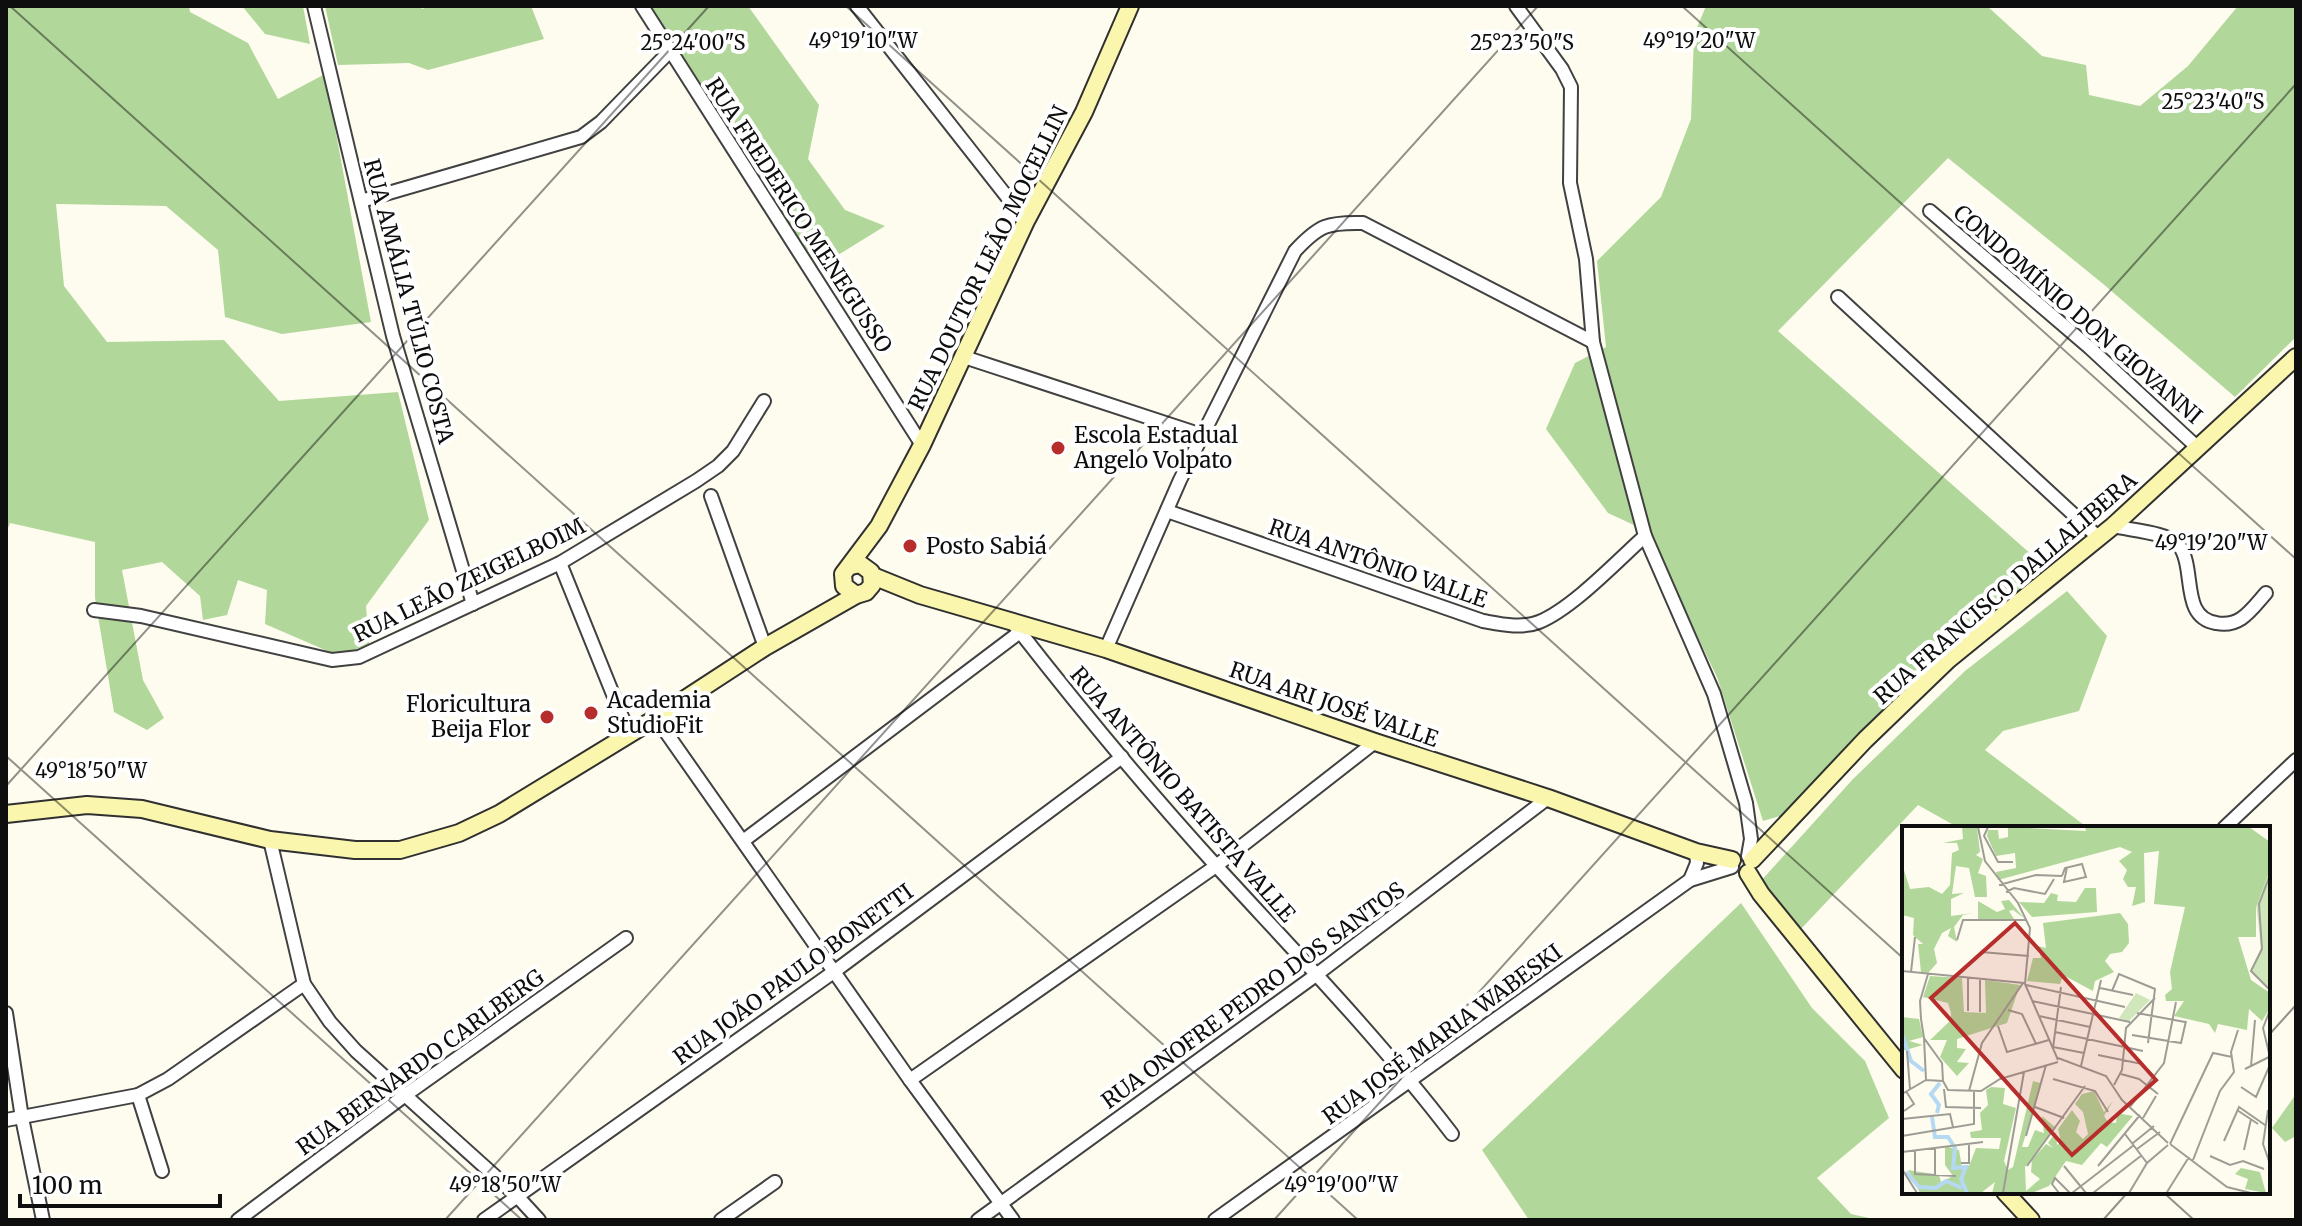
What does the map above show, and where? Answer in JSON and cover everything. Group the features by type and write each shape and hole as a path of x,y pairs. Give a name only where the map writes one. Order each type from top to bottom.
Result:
{"street":[{"name":"RUA AMÁLIA TÚLIO COSTA","path":"314,6 393,336 473,604"},
{"name":"RUA FREDERICO MENEGUSSO","path":"642,6 922,445"},
{"path":"857,6 1026,221"},
{"name":"RUA DOUTOR LEÃO MOCELLIN","path":"6,814 87,805 142,809 270,840 355,850 400,850 459,833 499,814 810,621 860,580 879,526 922,445 1026,221 1084,112 1130,6"},
{"path":"1516,6 1562,69 1571,87 1570,183 1586,259 1593,342 1645,536 1714,694 1746,803 1744,859 1761,894 1902,1068"},
{"path":"361,201 581,137 601,122 670,51"},
{"name":"CONDOMÍNIO DON GIOVANNI","path":"1930,211 2090,348 2198,448"},
{"path":"1106,649 1202,435 1295,251 1314,230 1340,222 1363,223 1593,342"},
{"path":"1838,297 2099,538"},
{"path":"964,357 1202,435"},
{"name":"RUA FRANCISCO DALLALIBERA","path":"1744,859 1769,842 1865,740 1948,660 2113,526 2296,357"},
{"name":"RUA LEÃO ZEIGELBOIM","path":"94,610 141,616 332,660 359,657 560,563 718,466 733,451 764,401"},
{"path":"711,496 765,647"},
{"name":"RUA ANTÔNIO VALLE","path":"1167,511 1483,621 1511,625 1537,623 1568,603 1645,536"},
{"path":"2113,526 2170,537 2180,546 2194,610 2207,622 2225,625 2242,620 2266,593"},
{"path":"560,563 629,734"},
{"name":"RUA ARI JOSÉ VALLE","path":"860,580 920,595 1017,628 1106,649 1548,798 1696,852 1744,859"},
{"path":"743,841 1017,628"},
{"name":"RUA ANTÔNIO BATISTA VALLE","path":"1017,628 1122,757 1216,866 1412,1081 1452,1134"},
{"path":"656,718 910,1080 1013,1220"},
{"path":"910,1080 1216,866 1375,742"},
{"name":"RUA JOÃO PAULO BONETTI","path":"484,1220 835,971 1122,757"},
{"path":"2226,826 2296,760"},
{"name":"RUA ONOFRE PEDRO DOS SANTOS","path":"978,1220 1316,975 1548,798"},
{"path":"270,840 304,984 330,1022 356,1051 517,1196 539,1220"},
{"path":"1690,880 1697,863 1696,852"},
{"name":"RUA JOSÉ MARIA WABESKI","path":"1215,1220 1690,880 1744,859"},
{"name":"RUA BERNARDO CARLBERG","path":"238,1220 404,1096 626,938"},
{"path":"6,1120 138,1095 168,1079 304,984"},
{"path":"6,1013 22,1118 43,1220"},
{"path":"138,1095 162,1171"},
{"path":"721,1220 775,1182"},
{"path":"2007,1194 2031,1220"}],"green space":[{"path":"6,6 189,6 190,12 248,43 278,99 325,74 371,322 282,334 225,317 218,250 166,206 56,204 64,286 107,342 224,340 279,401 398,392 429,520 366,606 369,644 339,656 265,624 267,590 238,580 227,615 203,620 200,596 162,562 122,570 143,680 164,718 147,730 114,712 95,598 95,542 10,523 6,533"},
{"path":"242,6 303,6 310,44 265,34"},
{"path":"325,6 420,6 422,9 430,6 531,6 544,39 428,70 409,63 338,65"},
{"path":"647,6 748,6 819,105 808,159 845,210 885,226 817,268 747,166"},
{"path":"1706,6 1987,6 2042,56 2086,65 2089,95 2140,106 2188,66 2238,6 2296,6 2296,337 2235,397 2102,283 1948,158 1778,331 2049,570 1955,643 1780,816 1763,821 1717,677 1651,533 1608,513 1546,429 1575,363 1606,347 1597,261 1661,197 1691,119 1694,35"},
{"path":"2067,591 2107,636 2079,711 2003,731 1985,750 2085,826 1955,826 1918,805 1800,930 1759,883 1853,779 1965,671"},
{"path":"1741,903 1812,1008 1865,1061 1889,1118 1817,1178 1851,1214 1878,1220 1529,1220 1482,1150"},
{"path":"2296,1094 2296,1136 2285,1142 2272,1128"}],"place":[{"name":"Escola Estadual Angelo Volpato","path":"1058,448"},
{"name":"Posto Sabiá","path":"910,546"},
{"name":"Academia StudioFit","path":"591,713"},
{"name":"Floricultura Beija Flor","path":"547,717"}]}
